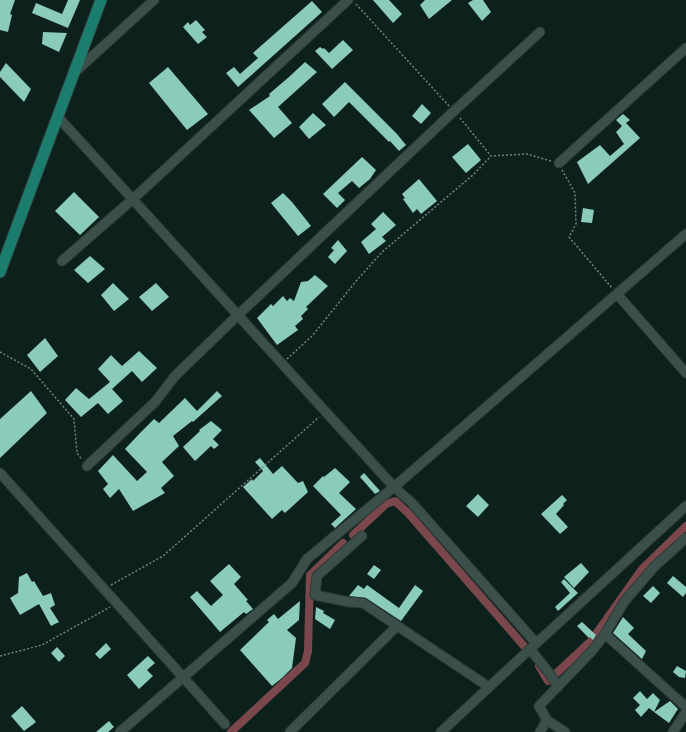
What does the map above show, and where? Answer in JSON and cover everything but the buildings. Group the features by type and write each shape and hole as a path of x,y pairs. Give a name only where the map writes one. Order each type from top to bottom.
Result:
{"main road":[{"path":"0,272 101,0"}],"street":[{"path":"74,73 154,0"},
{"path":"62,261 133,199 348,0"},
{"path":"87,466 155,402 175,376 237,316 540,32"},
{"path":"559,163 686,48"},
{"path":"58,117 237,316 394,487 412,504 533,646 554,681"},
{"path":"120,732 292,583 307,559 394,487 686,234"},
{"path":"617,294 686,373"},
{"path":"0,473 226,724"},
{"path":"442,732 533,646 686,506"},
{"path":"341,531 353,544"},
{"path":"362,536 317,576 315,595 349,602 363,603 489,687"},
{"path":"565,732 547,720 539,706 554,681 592,651 605,634 624,602 654,567 686,538"},
{"path":"290,732 397,626"},
{"path":"605,634 685,703"},
{"path":"673,732 686,712"},
{"path":"540,732 547,720"}],"path":[{"path":"352,0 454,111 491,156"},
{"path":"282,364 312,336 357,280 382,252 473,175 491,156 527,154 559,163 575,193 576,224 569,237 617,294"},
{"path":"0,352 31,369 74,419 77,453 87,466"},
{"path":"104,589 163,556 325,412"},
{"path":"0,656 42,645 116,603"}],"waterway":[{"path":"353,535 386,504 395,501 408,513 524,646"},
{"path":"539,666 548,681 591,641 642,569 686,526"},
{"path":"231,732 305,663 308,651 310,575 343,543"}]}
